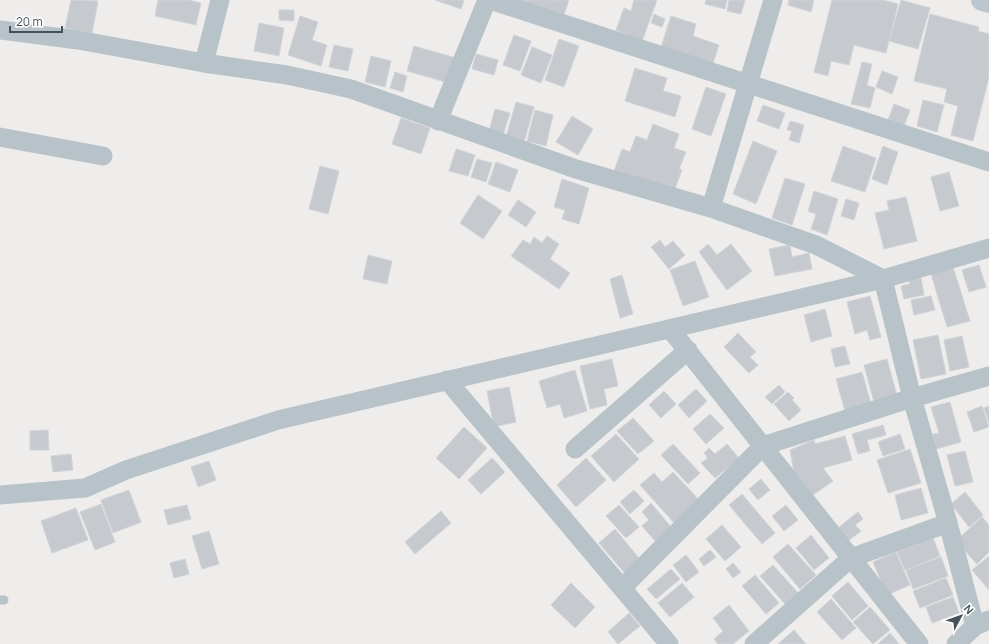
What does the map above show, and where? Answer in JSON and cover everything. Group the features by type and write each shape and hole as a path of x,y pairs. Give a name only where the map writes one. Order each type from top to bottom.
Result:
{"main road":[{"path":"982,0 989,2"}],"street":[{"path":"204,63 220,0"},
{"path":"438,121 487,0"},
{"path":"490,0 989,162"},
{"path":"711,208 773,0"},
{"path":"0,30 78,40 204,63 286,75 351,90 576,169 711,208 816,245 883,279 912,398 948,523 982,623 956,644"},
{"path":"0,138 103,156"},
{"path":"0,495 85,488 126,470 278,420 608,342 671,330 883,279 989,248"},
{"path":"671,330 919,644"},
{"path":"575,449 688,350"},
{"path":"622,588 763,446 912,398 989,376"},
{"path":"447,380 669,644"},
{"path":"754,644 851,558 948,523"}],"building":[{"path":"71,0 98,1 92,33 65,28"},
{"path":"158,0 188,0 201,3 196,25 155,16"},
{"path":"435,0 464,0 461,9"},
{"path":"515,0 569,0 563,17"},
{"path":"634,0 657,0 641,44 628,35 616,30 624,8 631,11"},
{"path":"706,0 727,0 725,9 705,4"},
{"path":"729,0 745,0 741,14 727,11"},
{"path":"789,0 814,0 811,12 788,5"},
{"path":"832,0 883,0 898,4 886,53 854,45 849,65 831,61 828,76 814,72"},
{"path":"901,0 930,8 918,49 889,41"},
{"path":"279,10 294,10 294,21 279,20"},
{"path":"654,14 665,19 662,27 651,23"},
{"path":"930,14 979,27 978,31 989,34 989,77 973,141 951,135 958,106 944,102 947,89 914,81"},
{"path":"300,16 318,22 312,40 327,45 321,66 288,55"},
{"path":"671,16 696,24 693,36 719,45 713,63 661,47"},
{"path":"259,23 284,28 279,56 254,51"},
{"path":"514,35 531,41 520,71 503,65"},
{"path":"559,39 579,46 564,87 545,80"},
{"path":"334,45 353,49 348,71 329,67"},
{"path":"414,46 456,58 449,83 407,71"},
{"path":"532,47 552,55 541,83 521,75"},
{"path":"476,54 498,60 494,75 472,69"},
{"path":"371,56 391,61 385,87 365,82"},
{"path":"862,62 872,64 867,85 875,88 870,108 851,104"},
{"path":"635,68 667,78 663,91 681,96 675,117 625,101"},
{"path":"882,71 898,77 892,94 876,87"},
{"path":"395,72 407,76 403,92 390,88"},
{"path":"706,87 726,94 711,136 692,129"},
{"path":"923,100 944,105 937,132 917,126"},
{"path":"516,102 534,107 524,142 506,137"},
{"path":"894,104 910,110 904,126 888,120"},
{"path":"763,105 785,113 779,129 757,121"},
{"path":"495,109 510,113 503,135 489,131"},
{"path":"535,110 553,115 546,146 527,141"},
{"path":"572,116 593,129 578,155 556,142"},
{"path":"401,118 430,128 421,154 392,144"},
{"path":"790,121 804,125 799,143 789,140 792,131 787,130"},
{"path":"653,124 679,134 674,148 686,152 679,169 682,170 673,194 614,171 622,149 630,152 636,136 647,140"},
{"path":"753,141 777,151 756,204 733,194"},
{"path":"843,146 876,158 865,192 831,181"},
{"path":"883,146 898,152 887,185 872,179"},
{"path":"456,149 475,155 468,176 449,171"},
{"path":"477,159 492,163 486,182 471,177"},
{"path":"496,162 518,170 510,192 488,184"},
{"path":"320,166 339,171 328,214 309,209"},
{"path":"949,172 959,206 940,211 931,177"},
{"path":"785,178 805,184 792,225 772,218"},
{"path":"562,179 589,188 579,224 562,219 565,210 554,207"},
{"path":"814,191 838,199 827,235 811,229 816,214 808,211"},
{"path":"478,195 502,211 483,239 460,223"},
{"path":"906,197 917,241 884,249 875,213 889,210 887,201"},
{"path":"846,199 859,203 854,220 841,216"},
{"path":"518,200 536,212 526,227 508,215"},
{"path":"547,236 559,244 550,259 570,273 559,289 511,256 523,240 530,244 534,237 542,243"},
{"path":"660,240 665,247 673,241 685,255 669,269 651,247"},
{"path":"708,244 717,255 731,244 752,271 727,290 699,252"},
{"path":"790,245 792,257 809,253 812,269 775,276 769,249"},
{"path":"368,255 392,261 387,284 363,279"},
{"path":"695,261 709,297 683,306 670,270"},
{"path":"979,265 986,287 969,292 962,270"},
{"path":"953,267 970,321 947,327 931,274"},
{"path":"622,275 633,314 620,318 610,279"},
{"path":"921,278 924,295 904,299 901,286 910,284 909,280"},
{"path":"870,296 881,337 870,340 867,330 855,334 847,302"},
{"path":"931,296 935,310 914,315 911,300"},
{"path":"825,309 832,336 811,342 804,315"},
{"path":"738,333 756,352 750,357 758,365 749,373 724,347"},
{"path":"938,335 946,374 921,379 913,340"},
{"path":"962,336 969,367 950,371 944,340"},
{"path":"845,346 850,364 835,367 831,349"},
{"path":"612,359 618,386 604,389 607,405 590,409 580,366"},
{"path":"887,359 897,396 874,402 864,365"},
{"path":"575,370 587,411 564,418 560,404 547,408 539,381"},
{"path":"862,372 871,404 845,411 836,379"},
{"path":"779,385 785,392 772,404 765,397"},
{"path":"509,387 516,422 494,427 487,391"},
{"path":"696,389 707,401 689,418 678,405"},
{"path":"664,391 676,404 661,418 649,405"},
{"path":"788,392 794,398 792,400 801,410 789,421 774,404"},
{"path":"950,402 961,442 936,449 933,434 939,433 931,407"},
{"path":"982,406 989,427 974,432 967,412"},
{"path":"989,406 989,423 984,408"},
{"path":"710,414 724,428 706,444 693,429"},
{"path":"633,418 654,441 638,454 617,431"},
{"path":"883,425 886,435 867,440 870,451 858,454 852,434"},
{"path":"464,427 487,448 459,479 436,458"},
{"path":"48,430 49,450 30,450 30,431"},
{"path":"616,434 639,459 614,482 591,456"},
{"path":"900,434 905,449 883,456 878,442"},
{"path":"845,436 852,460 823,468 833,481 813,495 794,472 790,450 814,440 815,444"},
{"path":"673,444 700,473 688,484 661,455"},
{"path":"727,444 739,458 715,478 701,463 708,458 704,453 709,448 715,454"},
{"path":"910,449 921,483 888,493 877,460"},
{"path":"965,451 973,482 955,486 947,455"},
{"path":"71,454 73,470 53,472 51,456"},
{"path":"492,458 505,472 481,494 468,480"},
{"path":"586,458 606,480 576,507 557,485"},
{"path":"209,461 216,480 198,487 191,467"},
{"path":"673,472 700,501 675,524 640,485 654,473 662,482"},
{"path":"761,479 770,490 758,500 749,489"},
{"path":"921,488 928,513 901,520 895,495"},
{"path":"129,490 141,522 113,533 101,500"},
{"path":"634,490 644,501 630,514 620,502"},
{"path":"965,492 983,515 969,527 951,504"},
{"path":"742,494 775,533 762,544 729,505"},
{"path":"651,503 672,528 656,542 642,526 649,520 642,512"},
{"path":"101,504 115,542 95,550 80,512"},
{"path":"187,505 191,519 168,525 164,510"},
{"path":"619,505 639,527 626,538 606,516"},
{"path":"786,505 798,520 784,531 772,516"},
{"path":"76,508 88,540 52,553 41,521"},
{"path":"441,511 451,523 415,554 405,542"},
{"path":"858,512 863,519 855,525 861,531 848,541 838,528"},
{"path":"982,517 989,525 989,552 977,564 956,541"},
{"path":"722,525 741,547 725,561 706,539"},
{"path":"615,529 643,563 628,577 599,543"},
{"path":"209,531 219,564 202,569 192,536"},
{"path":"811,535 829,558 814,570 796,548"},
{"path":"933,538 940,556 905,570 897,552"},
{"path":"788,544 816,575 800,589 773,557"},
{"path":"710,550 716,557 704,566 699,559"},
{"path":"896,552 910,585 887,595 873,562"},
{"path":"686,555 699,572 686,582 673,565"},
{"path":"989,556 989,590 972,570"},
{"path":"941,557 948,576 913,589 906,570"},
{"path":"185,559 189,574 174,578 170,563"},
{"path":"733,563 741,572 733,578 726,569"},
{"path":"773,565 799,594 786,605 760,576"},
{"path":"671,569 680,579 656,599 647,589"},
{"path":"755,575 779,603 766,614 742,586"},
{"path":"946,578 953,595 920,608 913,591"},
{"path":"848,582 868,606 852,620 832,596"},
{"path":"571,583 595,607 575,628 551,605"},
{"path":"682,583 694,597 670,617 658,603"},
{"path":"953,597 959,613 932,623 926,607"},
{"path":"831,599 856,628 842,640 817,612"},
{"path":"729,605 749,631 733,644 718,644 714,639 723,631 713,618"},
{"path":"870,607 890,630 873,644 853,622"},
{"path":"629,613 640,626 618,644 608,632"},
{"path":"794,630 806,644 778,644"},
{"path":"890,633 899,644 878,644"}]}
